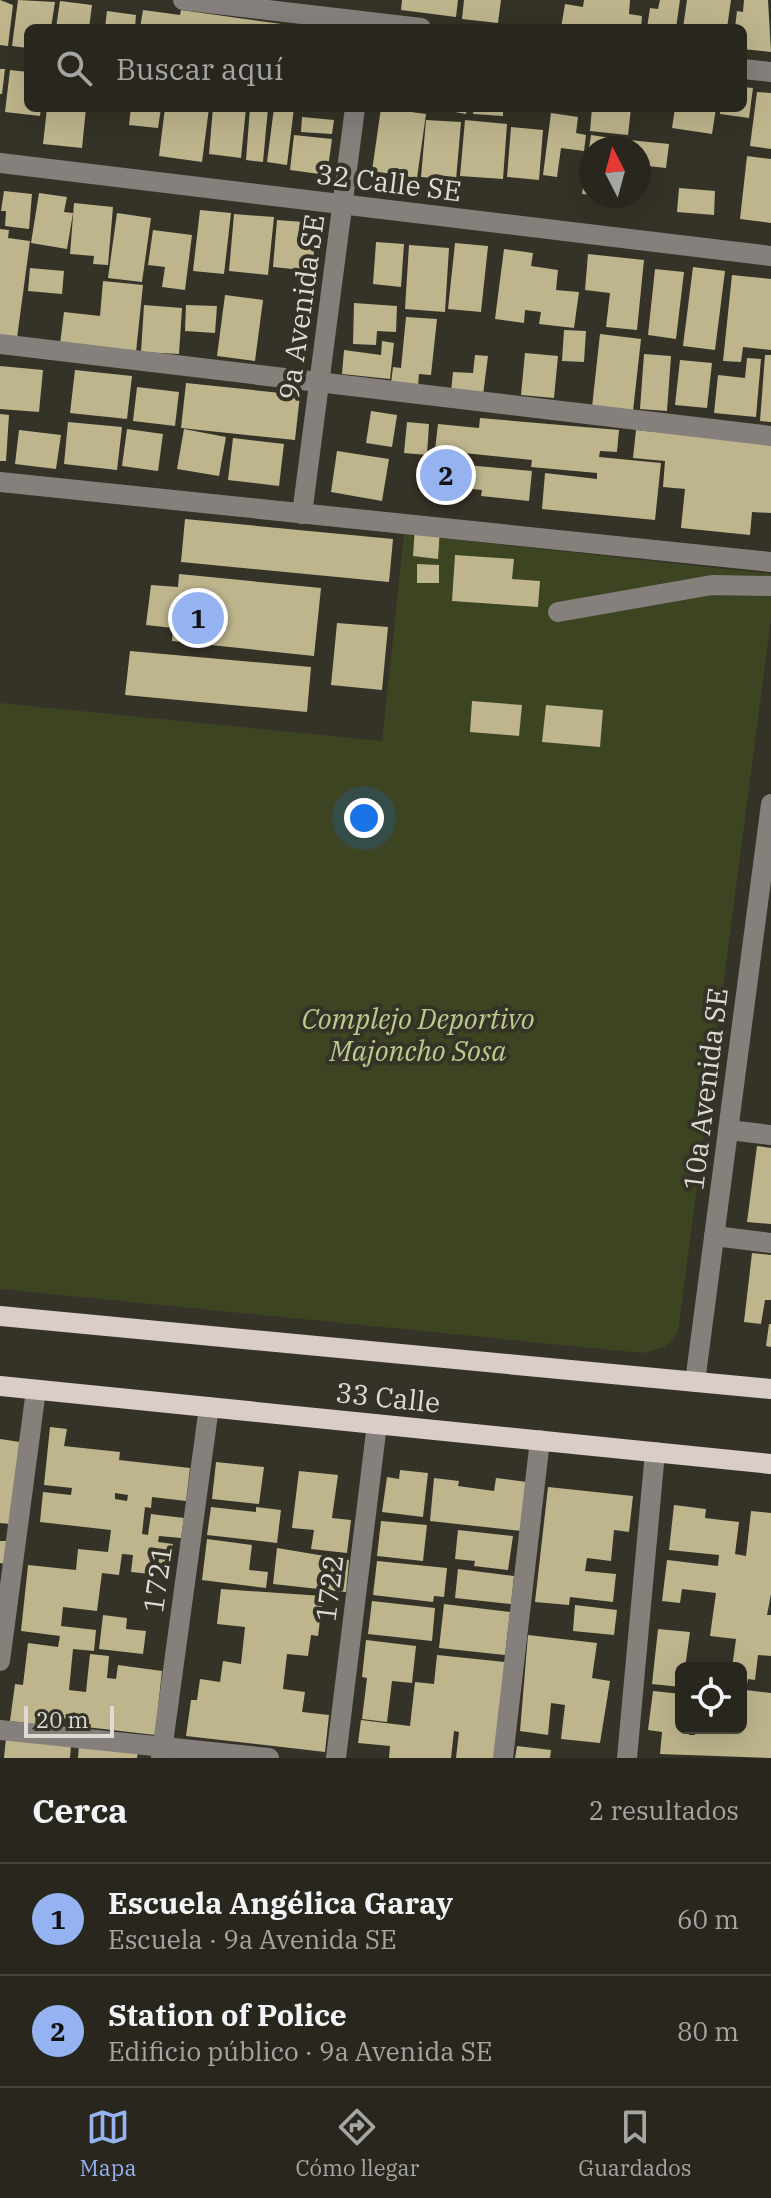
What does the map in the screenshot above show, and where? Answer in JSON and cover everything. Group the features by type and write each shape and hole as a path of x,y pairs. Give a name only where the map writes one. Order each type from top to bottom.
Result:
{"main road":[{"name":"33 Calle","path":"0,1316 771,1389"},
{"name":"33 Calle","path":"0,1386 771,1464"}],"street":[{"path":"183,0 360,24"},
{"path":"367,24 370,0"},
{"path":"747,69 771,72"},
{"name":"9a Avenida SE","path":"302,514 355,112"},
{"name":"32 Calle SE","path":"0,163 771,256"},
{"path":"0,344 771,436"},
{"path":"0,482 771,562"},
{"path":"558,612 712,585 771,586"},
{"name":"10a Avenida SE","path":"695,1382 728,1130 761,959 771,804"},
{"path":"728,1130 771,1135"},
{"path":"714,1236 771,1243"},
{"path":"0,1661 36,1390"},
{"name":"1721","path":"162,1753 209,1407"},
{"name":"1722","path":"336,1758 377,1424"},
{"path":"503,1758 540,1440"},
{"path":"627,1758 655,1452"},
{"path":"0,1730 162,1753 269,1758"}],"green space":[{"name":"Complejo Deportivo Majoncho Sosa","path":"404,534 771,574 771,619 678,1332 666,1347 642,1353 0,1289 0,703 382,741"}],"building":[{"path":"0,0 13,5 8,46 0,45"},
{"path":"18,0 55,2 52,24 24,24 24,48 12,46"},
{"path":"402,0 458,0 456,17 401,10"},
{"path":"464,0 501,0 498,23 462,19"},
{"path":"584,0 630,0 629,14 642,16 641,24 562,24 565,4 583,7"},
{"path":"660,0 680,0 677,24 648,24 650,8 658,9"},
{"path":"687,0 731,0 728,24 684,24"},
{"path":"744,0 768,0 771,52 747,49 747,24 735,24 737,11 743,12"},
{"path":"60,1 92,5 90,24 57,24"},
{"path":"143,10 180,15 181,10 281,24 141,24"},
{"path":"107,11 136,15 135,24 105,24"},
{"path":"0,69 5,69 2,94 0,94"},
{"path":"10,70 24,72 24,112 40,112 40,116 5,112"},
{"path":"747,87 753,88 749,118 720,114 747,112"},
{"path":"757,92 771,93 771,149 750,146"},
{"path":"47,112 86,112 82,148 43,144"},
{"path":"131,112 160,112 158,128 129,125"},
{"path":"164,112 208,112 202,162 159,156"},
{"path":"213,112 246,112 241,158 209,154"},
{"path":"250,112 268,112 263,162 246,160"},
{"path":"273,112 294,112 287,165 267,162"},
{"path":"380,112 426,114 417,178 372,171"},
{"path":"503,112 503,116 473,114"},
{"path":"592,112 631,112 628,135 590,131"},
{"path":"674,112 715,112 712,134 672,128"},
{"path":"551,113 578,117 576,133 586,135 579,136 579,150 561,148 557,177 543,175"},
{"path":"302,117 334,120 332,134 301,132"},
{"path":"426,120 461,122 456,180 421,177"},
{"path":"465,120 507,124 503,179 460,176"},
{"path":"511,127 543,130 539,180 507,177"},
{"path":"294,135 332,139 327,175 290,170"},
{"path":"651,142 669,144 666,168 651,166"},
{"path":"747,156 771,159 771,223 740,219"},
{"path":"679,188 715,191 714,215 677,212"},
{"path":"4,191 32,194 29,229 5,226 6,211 1,211"},
{"path":"39,193 67,197 64,212 73,213 67,249 31,243"},
{"path":"74,203 113,207 108,265 93,264 94,256 70,254"},
{"path":"200,210 231,213 224,274 193,271"},
{"path":"117,213 151,218 142,282 108,278"},
{"path":"234,214 274,217 268,275 229,271"},
{"path":"277,220 317,223 312,271 273,267"},
{"path":"0,229 9,230 8,238 30,241 17,338 0,336"},
{"path":"153,230 192,235 185,290 162,287 165,267 148,265"},
{"path":"376,242 404,244 401,287 373,284"},
{"path":"455,243 488,246 481,312 448,309"},
{"path":"409,245 449,248 445,312 405,309"},
{"path":"504,249 533,253 531,266 558,270 556,290 579,292 574,328 539,324 541,312 525,310 524,323 495,319"},
{"path":"588,254 644,260 637,330 606,327 610,293 585,290"},
{"path":"693,267 725,271 715,350 683,346"},
{"path":"30,268 64,271 62,294 28,291"},
{"path":"655,269 684,272 676,339 648,335"},
{"path":"732,275 771,279 771,350 743,347 741,362 723,361"},
{"path":"103,281 143,285 136,352 60,344 64,312 100,316"},
{"path":"225,295 263,300 255,361 217,356"},
{"path":"354,303 397,306 396,332 377,331 376,345 353,344"},
{"path":"144,305 182,308 179,354 141,352"},
{"path":"186,305 217,306 215,333 185,331"},
{"path":"406,317 437,319 431,375 419,374 418,386 391,383 393,367 401,368"},
{"path":"564,330 586,331 584,362 562,361"},
{"path":"600,334 641,339 633,411 592,407"},
{"path":"382,341 394,343 390,379 342,374 344,350 381,355"},
{"path":"525,353 558,356 554,398 521,395"},
{"path":"644,354 671,356 667,411 640,409"},
{"path":"475,355 488,356 483,395 451,392 453,372 473,373"},
{"path":"765,355 771,355 771,422 760,421"},
{"path":"747,358 761,359 756,417 714,413 718,375 745,378"},
{"path":"680,360 712,363 707,408 675,405"},
{"path":"0,366 43,370 39,412 0,409"},
{"path":"75,370 132,376 127,419 70,413"},
{"path":"186,383 300,395 295,440 181,428"},
{"path":"137,387 179,392 175,426 133,421"},
{"path":"371,411 397,415 392,447 366,443"},
{"path":"0,414 9,415 6,461 0,461"},
{"path":"480,418 619,430 617,452 600,451 599,457 661,463 655,520 542,509 545,473 597,479 597,473 531,467 532,460 435,450 438,424 479,428"},
{"path":"68,422 122,427 117,470 64,464"},
{"path":"407,422 429,424 427,455 404,453"},
{"path":"127,429 163,434 158,471 122,466"},
{"path":"184,429 226,437 219,476 177,469"},
{"path":"19,430 61,435 56,469 15,464"},
{"path":"636,430 771,444 771,513 752,512 750,535 681,528 685,489 663,487 665,461 633,458"},
{"path":"233,438 284,444 279,486 228,480"},
{"path":"337,451 389,459 382,501 331,492"},
{"path":"434,462 532,471 529,501 481,496 482,490 431,485"},
{"path":"185,519 393,539 389,582 181,562"},
{"path":"415,527 440,529 438,559 413,556"},
{"path":"455,555 514,559 512,579 540,581 538,607 452,601"},
{"path":"417,564 439,565 439,583 417,583"},
{"path":"179,574 321,588 314,656 172,641 173,628 146,625 151,585 178,587"},
{"path":"337,623 388,627 382,690 331,685"},
{"path":"130,651 311,667 307,712 125,695"},
{"path":"472,701 522,705 519,736 470,732"},
{"path":"546,705 603,710 600,747 542,742"},
{"path":"757,1146 771,1148 771,1224 747,1222"},
{"path":"752,1253 771,1255 771,1300 765,1300 761,1324 744,1322"},
{"path":"771,1324 771,1347 766,1346"},
{"path":"50,1427 67,1429 64,1446 120,1452 119,1460 190,1468 186,1501 152,1497 151,1508 145,1507 142,1534 148,1535 151,1514 184,1518 181,1538 159,1536 158,1542 173,1544 169,1576 131,1572 133,1555 122,1554 119,1575 102,1573 97,1611 63,1607 61,1626 96,1630 94,1651 73,1649 69,1690 86,1692 90,1654 109,1656 107,1678 116,1679 118,1665 162,1671 155,1735 69,1725 70,1719 36,1715 35,1724 10,1721 15,1684 23,1685 28,1643 58,1647 60,1636 21,1631 28,1565 76,1570 78,1549 108,1552 111,1530 40,1522 43,1492 71,1495 72,1488 44,1485","holes":["115,1493 128,1495 127,1501 115,1499"]},
{"path":"0,1439 20,1442 10,1524 0,1523"},
{"path":"216,1462 264,1467 259,1504 212,1499"},
{"path":"400,1470 428,1473 423,1517 382,1512 387,1477 399,1479"},
{"path":"299,1471 338,1475 332,1518 351,1520 347,1553 311,1549 314,1530 292,1528"},
{"path":"434,1478 459,1481 458,1486 494,1491 496,1478 527,1482 521,1531 430,1521"},
{"path":"548,1487 633,1496 629,1532 614,1530 611,1561 587,1558 585,1571 616,1574 613,1602 570,1597 569,1605 535,1602"},
{"path":"674,1505 706,1509 705,1518 739,1522 735,1554 746,1556 751,1511 771,1513 771,1594 767,1615 771,1615 771,1656 758,1655 755,1680 748,1679 747,1684 747,1662 733,1662 736,1639 710,1636 716,1593 682,1589 680,1603 662,1601 667,1560 718,1566 719,1555 669,1550"},
{"path":"211,1507 256,1512 256,1507 281,1510 277,1543 207,1535"},
{"path":"381,1521 427,1525 423,1561 377,1556"},
{"path":"458,1530 513,1536 508,1570 474,1566 475,1561 455,1559"},
{"path":"207,1539 252,1545 249,1570 268,1572 266,1588 202,1580"},
{"path":"0,1541 7,1541 5,1564 0,1563"},
{"path":"277,1548 349,1560 346,1592 273,1584"},
{"path":"377,1561 447,1568 444,1597 434,1596 433,1602 373,1595"},
{"path":"458,1569 514,1576 511,1604 455,1598"},
{"path":"221,1589 323,1596 318,1636 311,1635 308,1656 287,1654 283,1689 305,1692 302,1712 329,1715 325,1752 186,1736 191,1700 197,1700 200,1679 220,1682 223,1661 241,1664 245,1627 217,1624"},
{"path":"372,1601 435,1608 432,1641 368,1634"},
{"path":"444,1604 510,1612 505,1655 439,1648"},
{"path":"575,1605 617,1610 614,1635 573,1631"},
{"path":"103,1615 127,1618 126,1629 146,1631 143,1654 99,1649"},
{"path":"658,1629 690,1632 686,1662 675,1662 675,1686 652,1684"},
{"path":"528,1635 597,1643 592,1678 610,1681 600,1743 561,1739 565,1705 551,1703 548,1735 520,1731"},
{"path":"366,1640 416,1646 412,1683 392,1681 387,1722 362,1719 367,1678 362,1677"},
{"path":"437,1655 505,1662 494,1758 456,1758 459,1732 454,1731 451,1758 389,1758 390,1746 358,1743 361,1720 410,1726 415,1682 434,1684"},
{"path":"747,1690 771,1693 771,1758 660,1754 662,1732 648,1730 653,1691 675,1693 675,1734 747,1734"},
{"path":"6,1738 71,1745 70,1758 4,1758"},
{"path":"79,1745 138,1752 137,1758 78,1758"},
{"path":"517,1746 551,1750 550,1758 515,1758"}],"place":[{"name":"Station of Police","path":"446,475"},
{"name":"Escuela Angélica Garay","path":"198,618"}]}
